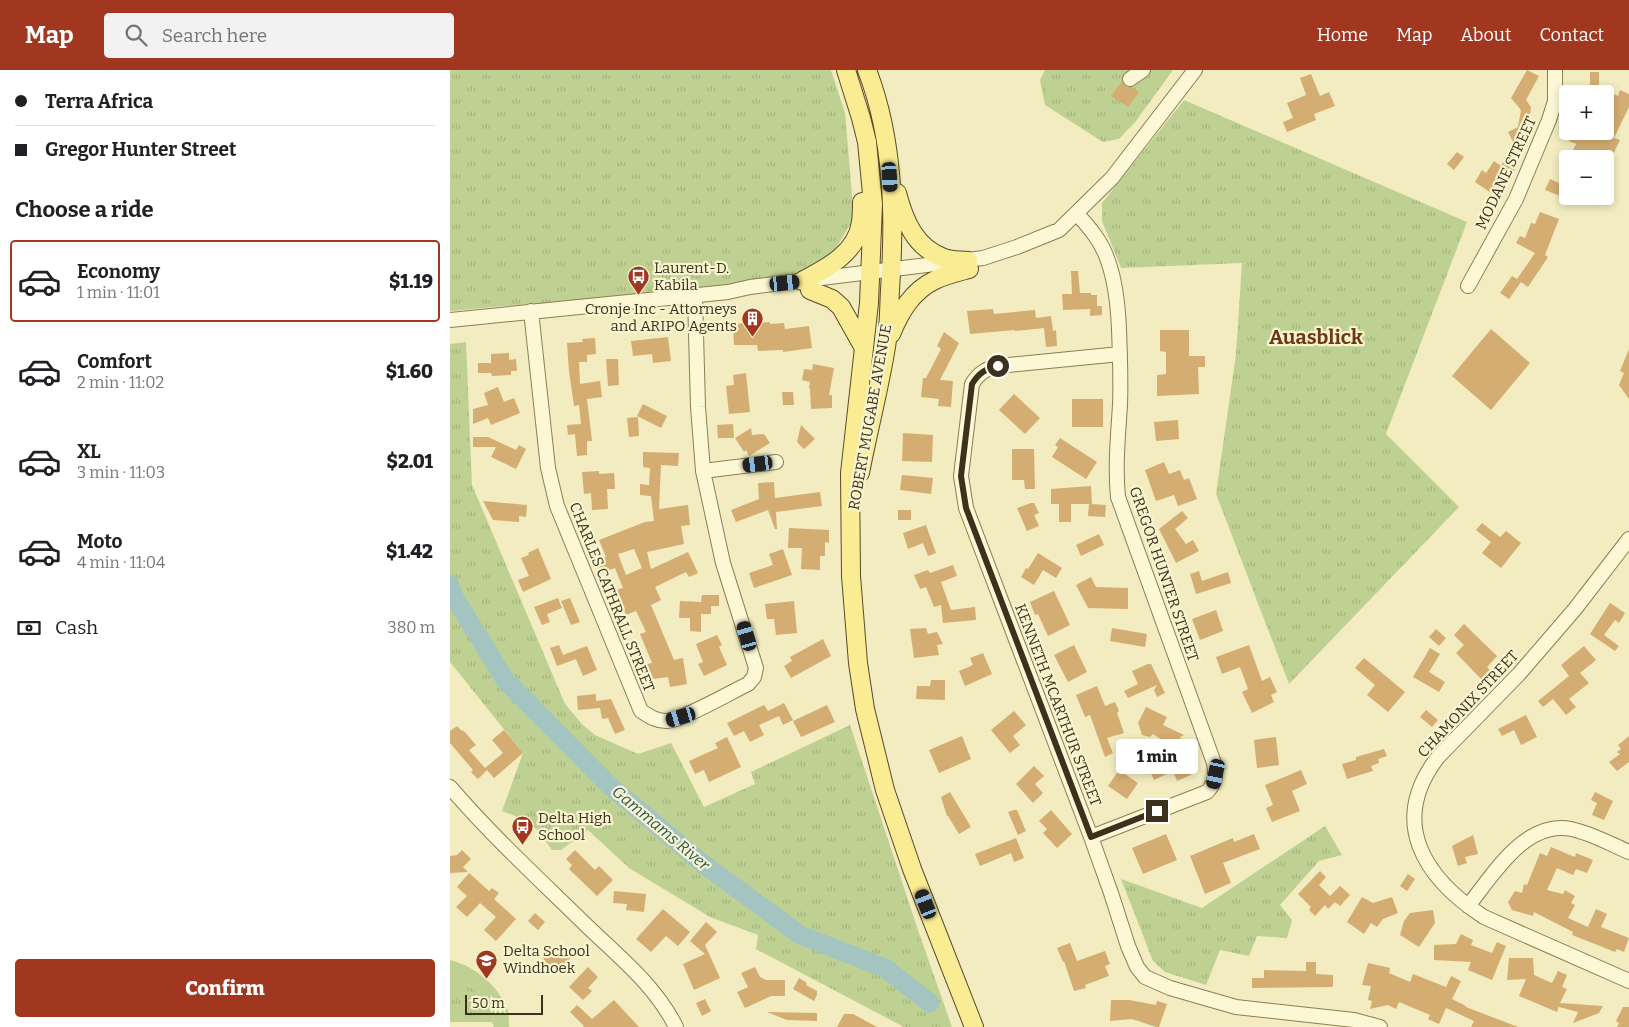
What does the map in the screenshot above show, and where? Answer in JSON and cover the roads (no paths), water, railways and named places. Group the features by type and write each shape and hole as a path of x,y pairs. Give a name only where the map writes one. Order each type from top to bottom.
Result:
{"main road":[{"name":"ROBERT MUGABE AVENUE","path":"846,70 862,118 867,142 872,195 871,275 850,472 853,611 858,662 865,709 885,790 912,869 974,1027"},
{"name":"ROBERT MUGABE AVENUE","path":"850,528 886,346 892,273 892,204 889,163 884,124 867,70"},
{"path":"862,118 864,184 861,223 857,236 842,257 806,286 832,299 841,307 864,348"},
{"path":"889,163 901,209 910,230 917,240 944,258 968,265"},
{"path":"886,346 899,315 919,291 935,280 968,265"}],"street":[{"path":"1130,79 1143,70"},
{"path":"450,320 695,296 750,287 806,286 871,275 968,265 1058,230 1112,178 1195,70"},
{"name":"MODANE STREET","path":"1468,286 1516,198 1549,120 1556,101 1555,70"},
{"name":"GREGOR HUNTER STREET","path":"1076,214 1100,242 1108,261 1117,294 1120,354 1120,405 1116,473 1118,497 1211,754 1216,774 1214,784 1207,792 1091,837"},
{"name":"CHARLES CATHRALL STREET","path":"531,311 548,468 557,506 641,711 653,718 666,721 681,717 748,684 754,677 756,668 724,563 703,471 698,407 695,296"},
{"name":"KENNETH MCARTHUR STREET","path":"1120,354 998,366 986,369 977,375 972,384 961,476 966,508 1091,837 1128,946 1137,966 1145,977 1170,988 1236,1006 1354,1020 1380,1027"},
{"path":"703,471 776,462"},
{"name":"CHAMONIX STREET","path":"1629,539 1575,609 1519,674 1438,757 1428,770 1416,799 1415,822 1418,841 1424,859 1435,875 1468,906 1484,917 1629,981"},
{"path":"450,787 511,853 649,985 676,1027"},
{"path":"1468,906 1513,851 1527,839 1543,830 1571,829 1586,833 1629,852"}],"waterway":[{"name":"Gammams River","path":"450,585 454,597 506,681 610,786 702,863 800,935 885,968 930,1003"}],"place":[{"name":"Laurent-D. Kabila","path":"638,296"},
{"name":"Cronje Inc - Attorneys and ARIPO Agents","path":"753,337"},
{"name":"Delta High School","path":"522,846"},
{"name":"Delta School Windhoek","path":"487,979"}],"district":[{"name":"Auasblick","path":"1316,337"}]}
